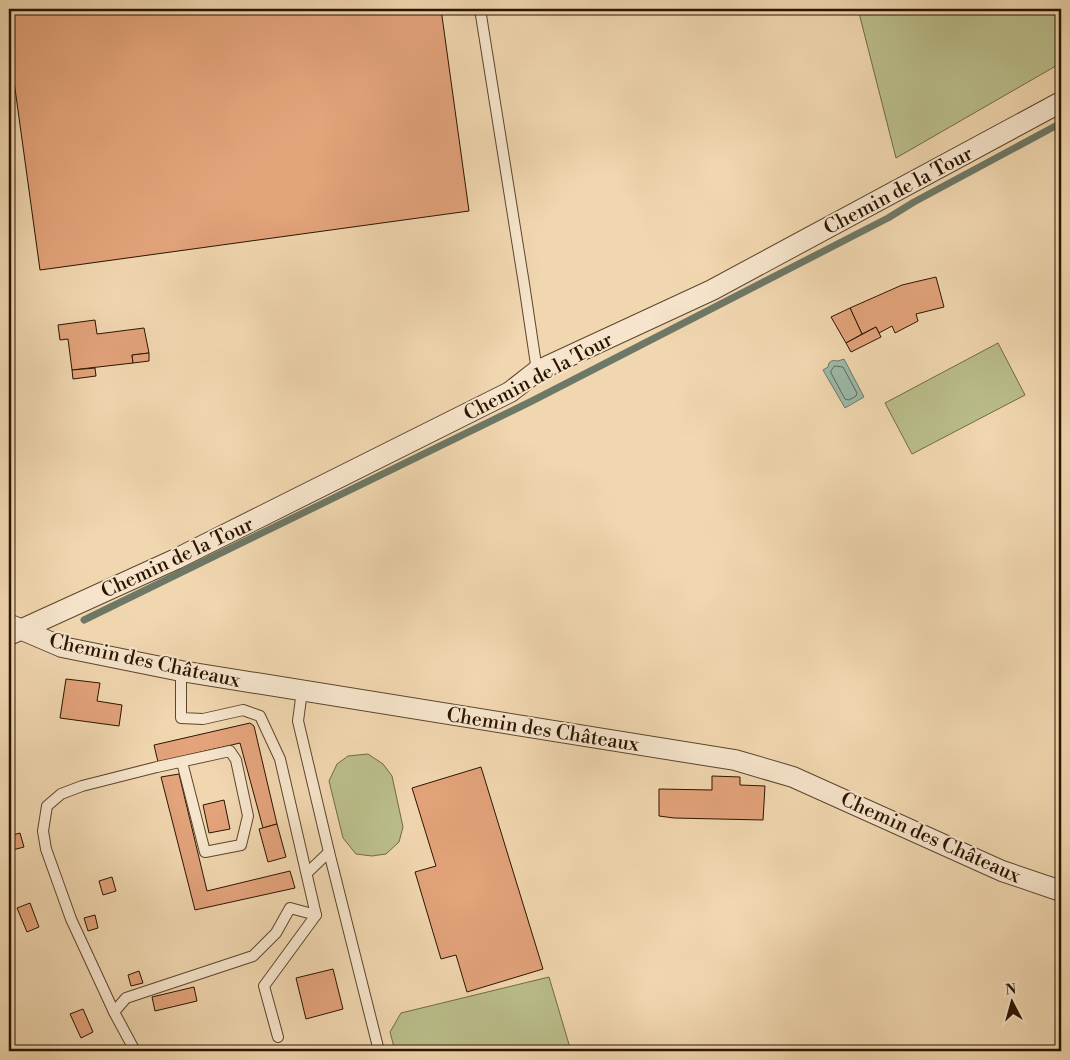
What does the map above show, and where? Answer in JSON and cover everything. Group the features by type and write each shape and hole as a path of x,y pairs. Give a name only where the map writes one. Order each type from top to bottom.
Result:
{"street":[{"name":"Chemin de la Tour","path":"12,630 176,559 510,392 537,371 712,290 1061,102"},
{"name":"Chemin des Châteaux","path":"12,630 62,647 181,671 735,760 793,777 1002,871 1061,891"}],"lane":[{"path":"480,9 537,371"},
{"path":"181,671 180,718 202,719 243,710 260,716 280,759 316,915 264,986 278,1037"},
{"path":"302,691 298,720 379,1051"},
{"path":"135,1051 114,1012 72,919 46,849 43,831 47,806 61,794 82,786 182,762 230,751 236,760 248,816 241,845 205,852 182,762"},
{"path":"307,873 329,852"},
{"path":"114,1012 126,998 253,956 276,933 290,908 316,915"}],"green space":[{"path":"858,9 1061,9 1061,63 896,158"},
{"path":"998,343 1025,395 912,454 885,403"},
{"path":"368,754 383,764 392,776 403,827 399,842 386,854 372,856 356,854 343,838 329,781 337,764 348,756"},
{"path":"549,977 571,1051 395,1051 390,1032 401,1013"}],"water":[{"path":"844,359 864,397 845,408 823,370 828,367 831,361"}],"building":[{"path":"9,9 441,9 469,211 40,270 9,45"},
{"path":"936,277 944,307 916,314 918,321 895,333 892,326 879,333 876,327 862,334 850,308 902,285"},
{"path":"850,308 862,334 846,343 831,317"},
{"path":"95,320 97,334 144,328 149,353 132,355 133,363 72,370 68,339 60,340 58,325"},
{"path":"876,327 881,337 851,352 846,343"},
{"path":"149,353 149,361 133,363 132,355"},
{"path":"95,368 96,376 73,379 72,370"},
{"path":"66,679 100,683 97,701 122,705 119,726 60,718"},
{"path":"250,723 254,726 277,824 263,828 240,743 158,762 154,745"},
{"path":"481,767 543,969 467,992 456,955 441,959 415,872 436,866 412,788"},
{"path":"179,774 207,891 290,871 295,888 195,910 161,777"},
{"path":"712,776 740,777 740,785 765,786 763,820 659,816 659,789 712,790"},
{"path":"224,800 230,829 209,833 203,805"},
{"path":"277,824 286,857 268,862 259,829"},
{"path":"20,833 24,847 9,851 9,836"},
{"path":"112,877 116,891 103,895 99,881"},
{"path":"30,903 39,927 27,932 17,908"},
{"path":"95,915 98,928 88,931 84,918"},
{"path":"333,969 343,1009 306,1019 296,978"},
{"path":"139,971 143,983 131,986 128,975"},
{"path":"194,987 197,1001 155,1011 152,997"},
{"path":"83,1009 93,1032 81,1038 70,1014"}],"waterway":[{"path":"84,620 532,401 888,218 914,202 1061,123"}]}
